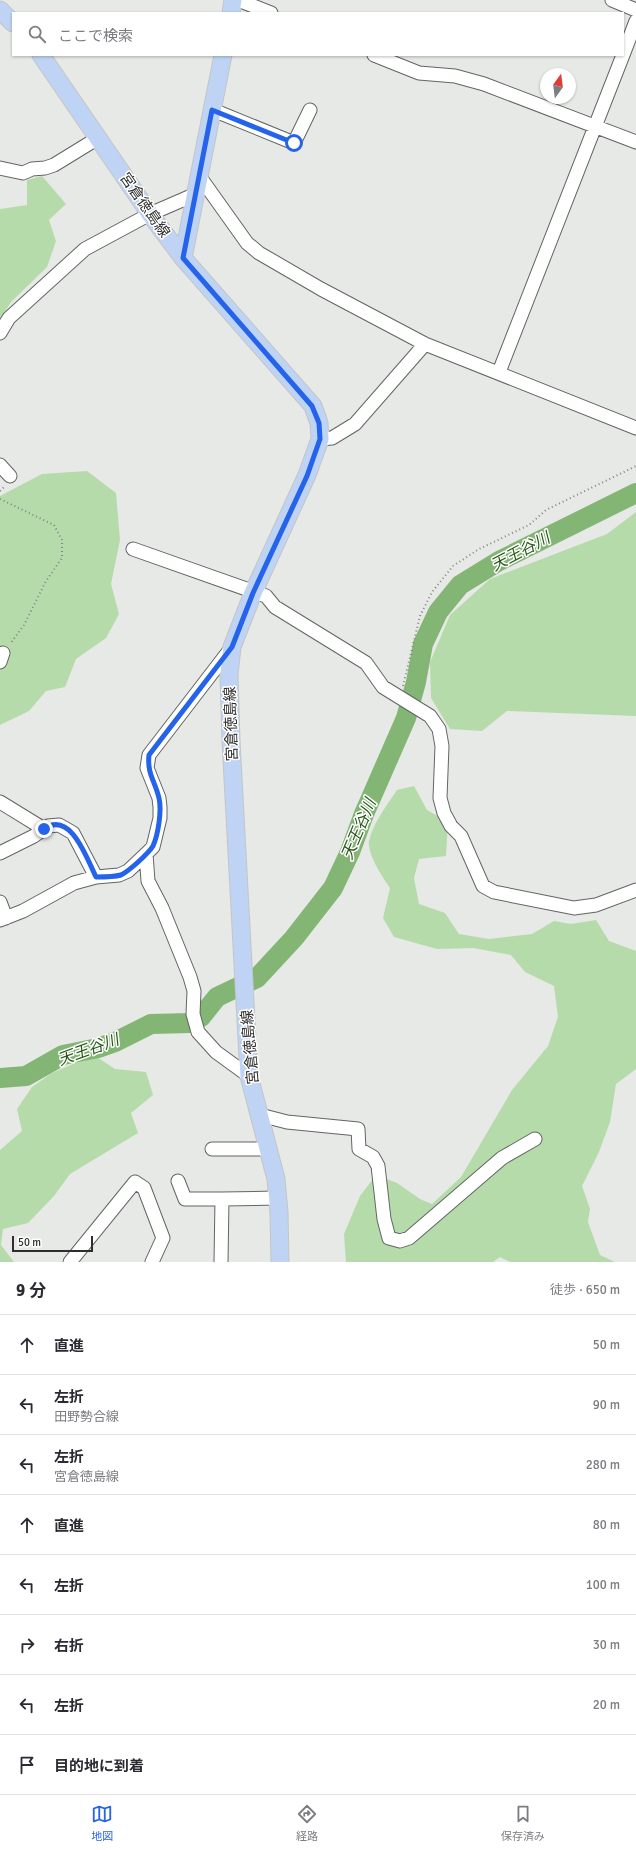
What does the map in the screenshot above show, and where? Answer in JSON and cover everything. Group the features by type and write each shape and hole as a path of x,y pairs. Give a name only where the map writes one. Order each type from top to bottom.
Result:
{"main road":[{"path":"231,12 233,0"},
{"path":"0,10 12,22"},
{"name":"宮倉徳島線","path":"42,56 150,214 183,258 312,406 319,423 320,439 307,476 253,593 232,647 229,675 231,741 250,1076 276,1179 280,1262"},
{"path":"183,258 223,56"}],"street":[{"path":"238,0 268,12"},
{"path":"612,0 636,10"},
{"path":"624,52 636,21"},
{"path":"377,56 419,72 455,76 484,84 636,142"},
{"path":"499,372 623,56"},
{"path":"212,110 294,143 310,110"},
{"path":"0,168 23,172 32,169 45,168 54,165 98,138"},
{"path":"200,177 247,243 259,253 320,288 425,344 499,372 636,428"},
{"path":"0,333 9,318 85,249 150,214 196,194"},
{"path":"320,439 332,438 355,424 425,344"},
{"path":"0,465 10,476"},
{"path":"134,549 253,593 266,596 274,607 366,663 383,687 400,699 430,716 439,729 442,746 440,798 444,813 451,826 461,836 483,886 494,892 574,908 596,905 636,890"},
{"path":"0,902 3,919 74,883 96,877 119,875 128,871 146,854 152,847 160,818 159,798 147,768 149,755 232,647"},
{"path":"0,802 44,829"},
{"path":"0,852 34,836 44,829 53,825 59,825 73,833 96,877"},
{"path":"146,854 148,881 162,908 190,977 194,992 194,1019 198,1032 216,1052 250,1076"},
{"path":"260,1115 287,1122 358,1129 359,1148 372,1157 378,1166 384,1219 389,1238 400,1240 409,1238 502,1158 535,1139"},
{"path":"212,1149 268,1149"},
{"path":"178,1181 185,1199 277,1198"},
{"path":"70,1262 135,1182 144,1188 163,1238 152,1262"},
{"path":"221,1262 222,1199"}],"path":[{"path":"400,699 420,616 432,592 453,566 479,549 528,525 546,510 636,466"},
{"path":"0,499 54,524 62,540 62,558 46,581 24,625 1,657"}],"green space":[{"path":"42,176 66,204 49,220 56,241 47,267 11,302 0,319 0,209 27,205 27,180"},
{"path":"87,471 116,493 120,540 111,584 119,614 106,638 76,659 65,687 46,691 29,711 0,725 0,496 42,474"},
{"path":"636,512 636,716 507,711 482,731 450,729 431,698 430,662 450,615 490,579 607,534"},
{"path":"414,786 427,810 448,822 446,856 419,859 414,878 419,904 445,913 459,934 489,939 532,934 554,921 571,924 596,920 609,941 636,951 636,1069 616,1084 610,1122 599,1152 582,1186 590,1209 588,1222 600,1255 615,1262 510,1262 500,1257 493,1262 346,1262 344,1234 360,1196 376,1175 397,1183 420,1199 432,1204 461,1177 512,1090 548,1046 558,1017 554,986 525,972 511,955 473,948 437,949 394,937 383,918 390,888 373,859 370,852 369,841 377,821 397,790"},
{"path":"94,1055 115,1069 146,1072 153,1095 131,1113 138,1133 70,1174 54,1196 28,1223 3,1229 1,1245 14,1262 0,1262 0,1150 22,1131 17,1109 32,1087 52,1073"}],"waterway":[{"name":"天王谷川","path":"0,1078 26,1076 63,1055 98,1048 115,1042 151,1024 190,1023 201,1017 217,997 257,978 294,938 333,888 350,852 364,814 406,718 416,682 423,644 438,612 460,585 499,561 636,493"}],"route":[{"path":"44,829 48,826 59,825 73,833 96,877 119,875 128,871 152,847 160,818 160,807 159,798 147,768 149,755 232,647 253,593 307,476 320,439 319,423 312,406 183,258 212,110 294,143"}]}
